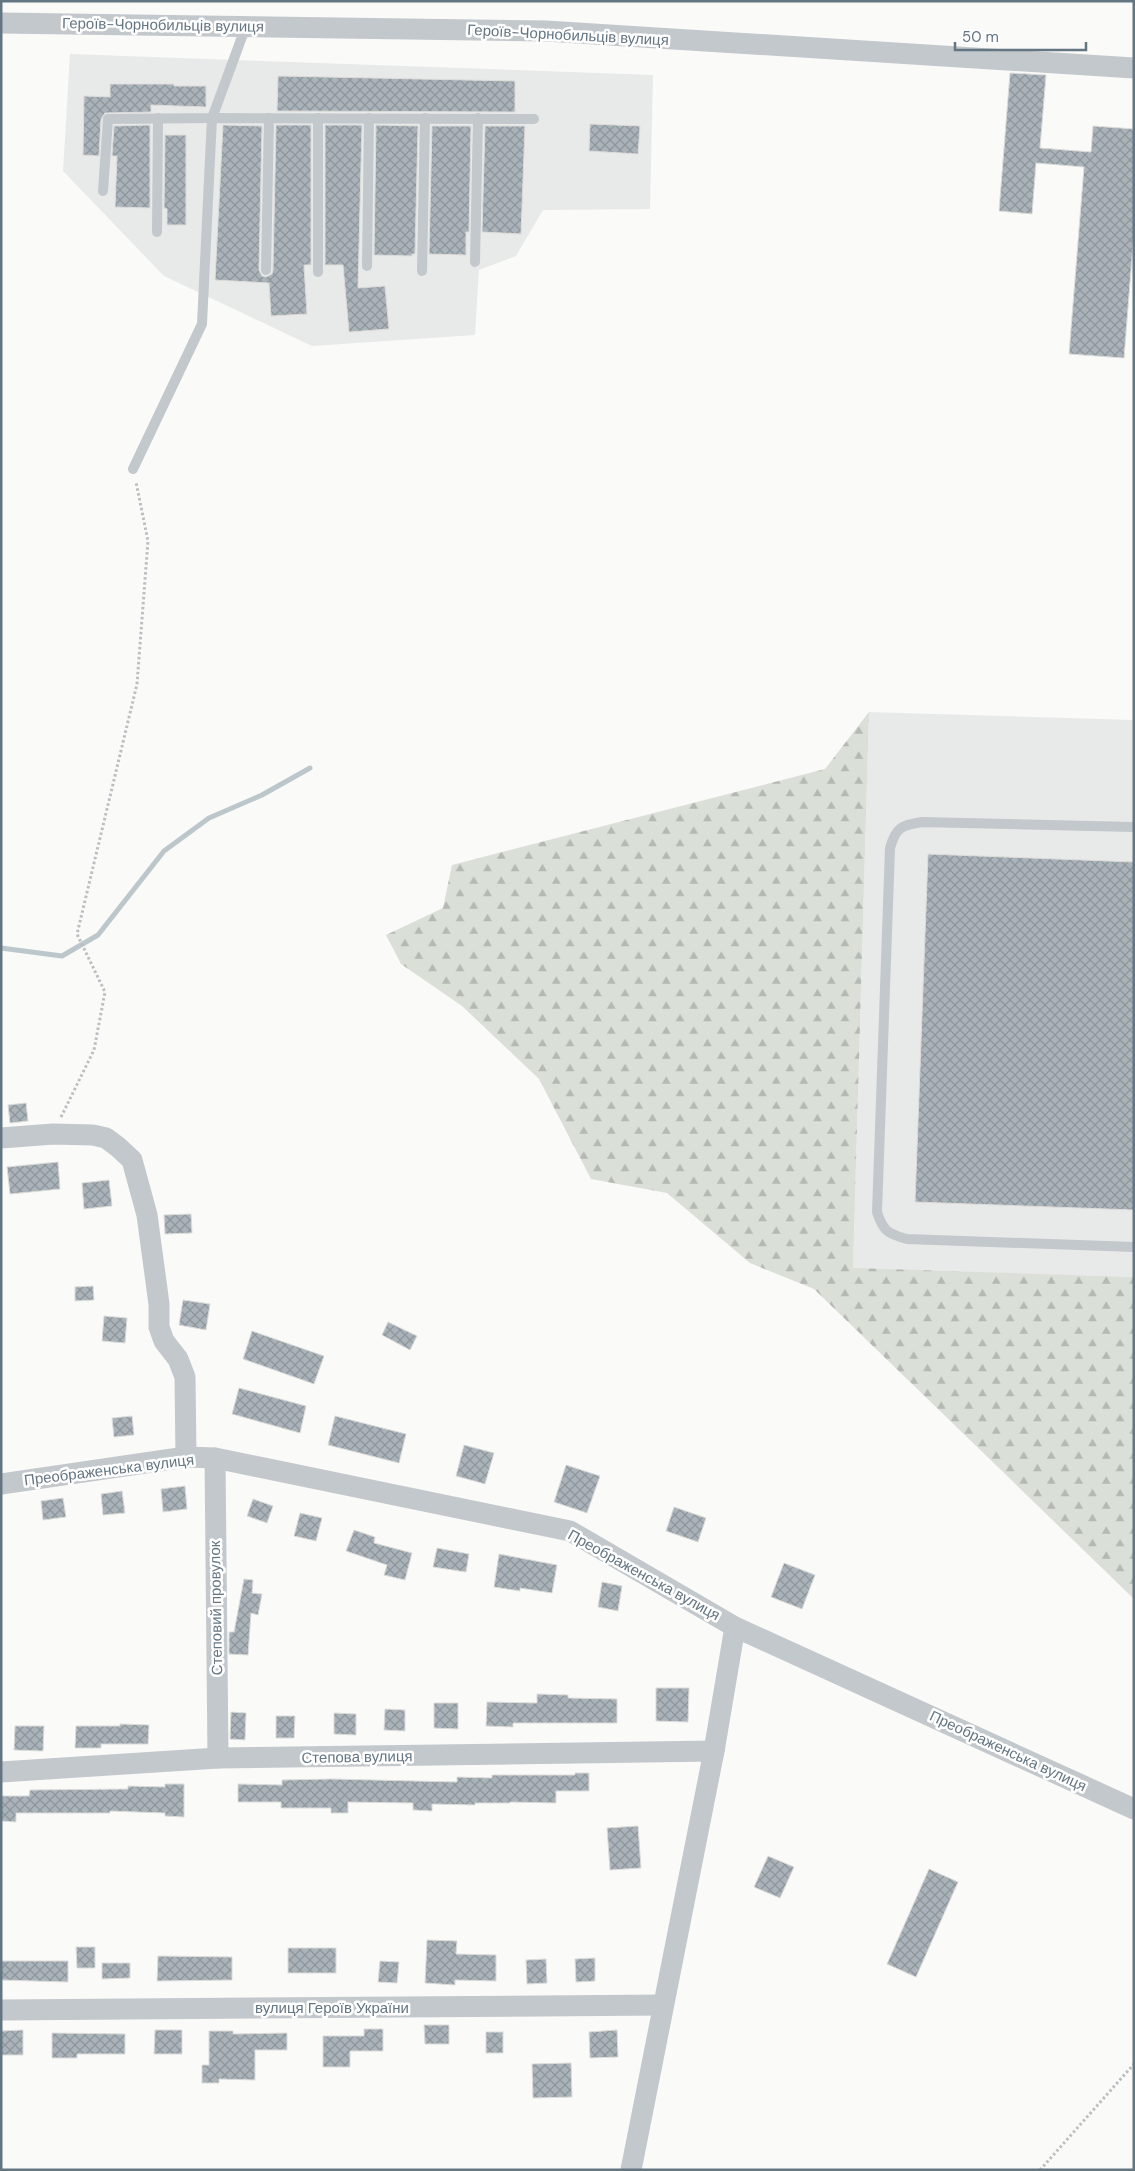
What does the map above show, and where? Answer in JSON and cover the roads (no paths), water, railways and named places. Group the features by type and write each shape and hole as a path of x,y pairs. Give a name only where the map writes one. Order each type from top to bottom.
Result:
{"street":[{"name":"Героїв-Чорнобильців вулиця","path":"1,23 546,31 1134,68"},
{"path":"1,1138 53,1134 92,1135 106,1138 132,1160 147,1215 159,1304 159,1327 164,1341 178,1359 186,1377 186,1457"},
{"name":"Преображенська вулиця","path":"1,1484 186,1457 215,1458 570,1531 735,1626 1134,1809"},
{"name":"Степовий провулок","path":"215,1458 218,1758"},
{"path":"631,2170 714,1752 735,1626"},
{"name":"Степова вулиця","path":"1,1772 218,1758 714,1752"},
{"name":"вулиця Героїв України","path":"1,2010 663,2005"}],"lane":[{"path":"134,469 202,324 212,118 246,26"},
{"path":"158,118 158,232"},
{"path":"266,270 269,118"},
{"path":"318,118 318,272"},
{"path":"367,266 369,118"},
{"path":"422,271 424,118"},
{"path":"475,262 478,118"},
{"path":"104,191 108,119 534,119"},
{"path":"1134,827 922,822 904,824 894,834 890,848 878,1212 881,1226 891,1235 907,1239 1134,1247"}],"waterway":[{"path":"1,948 62,956 98,935 164,851 209,818 262,795 310,768"}]}
